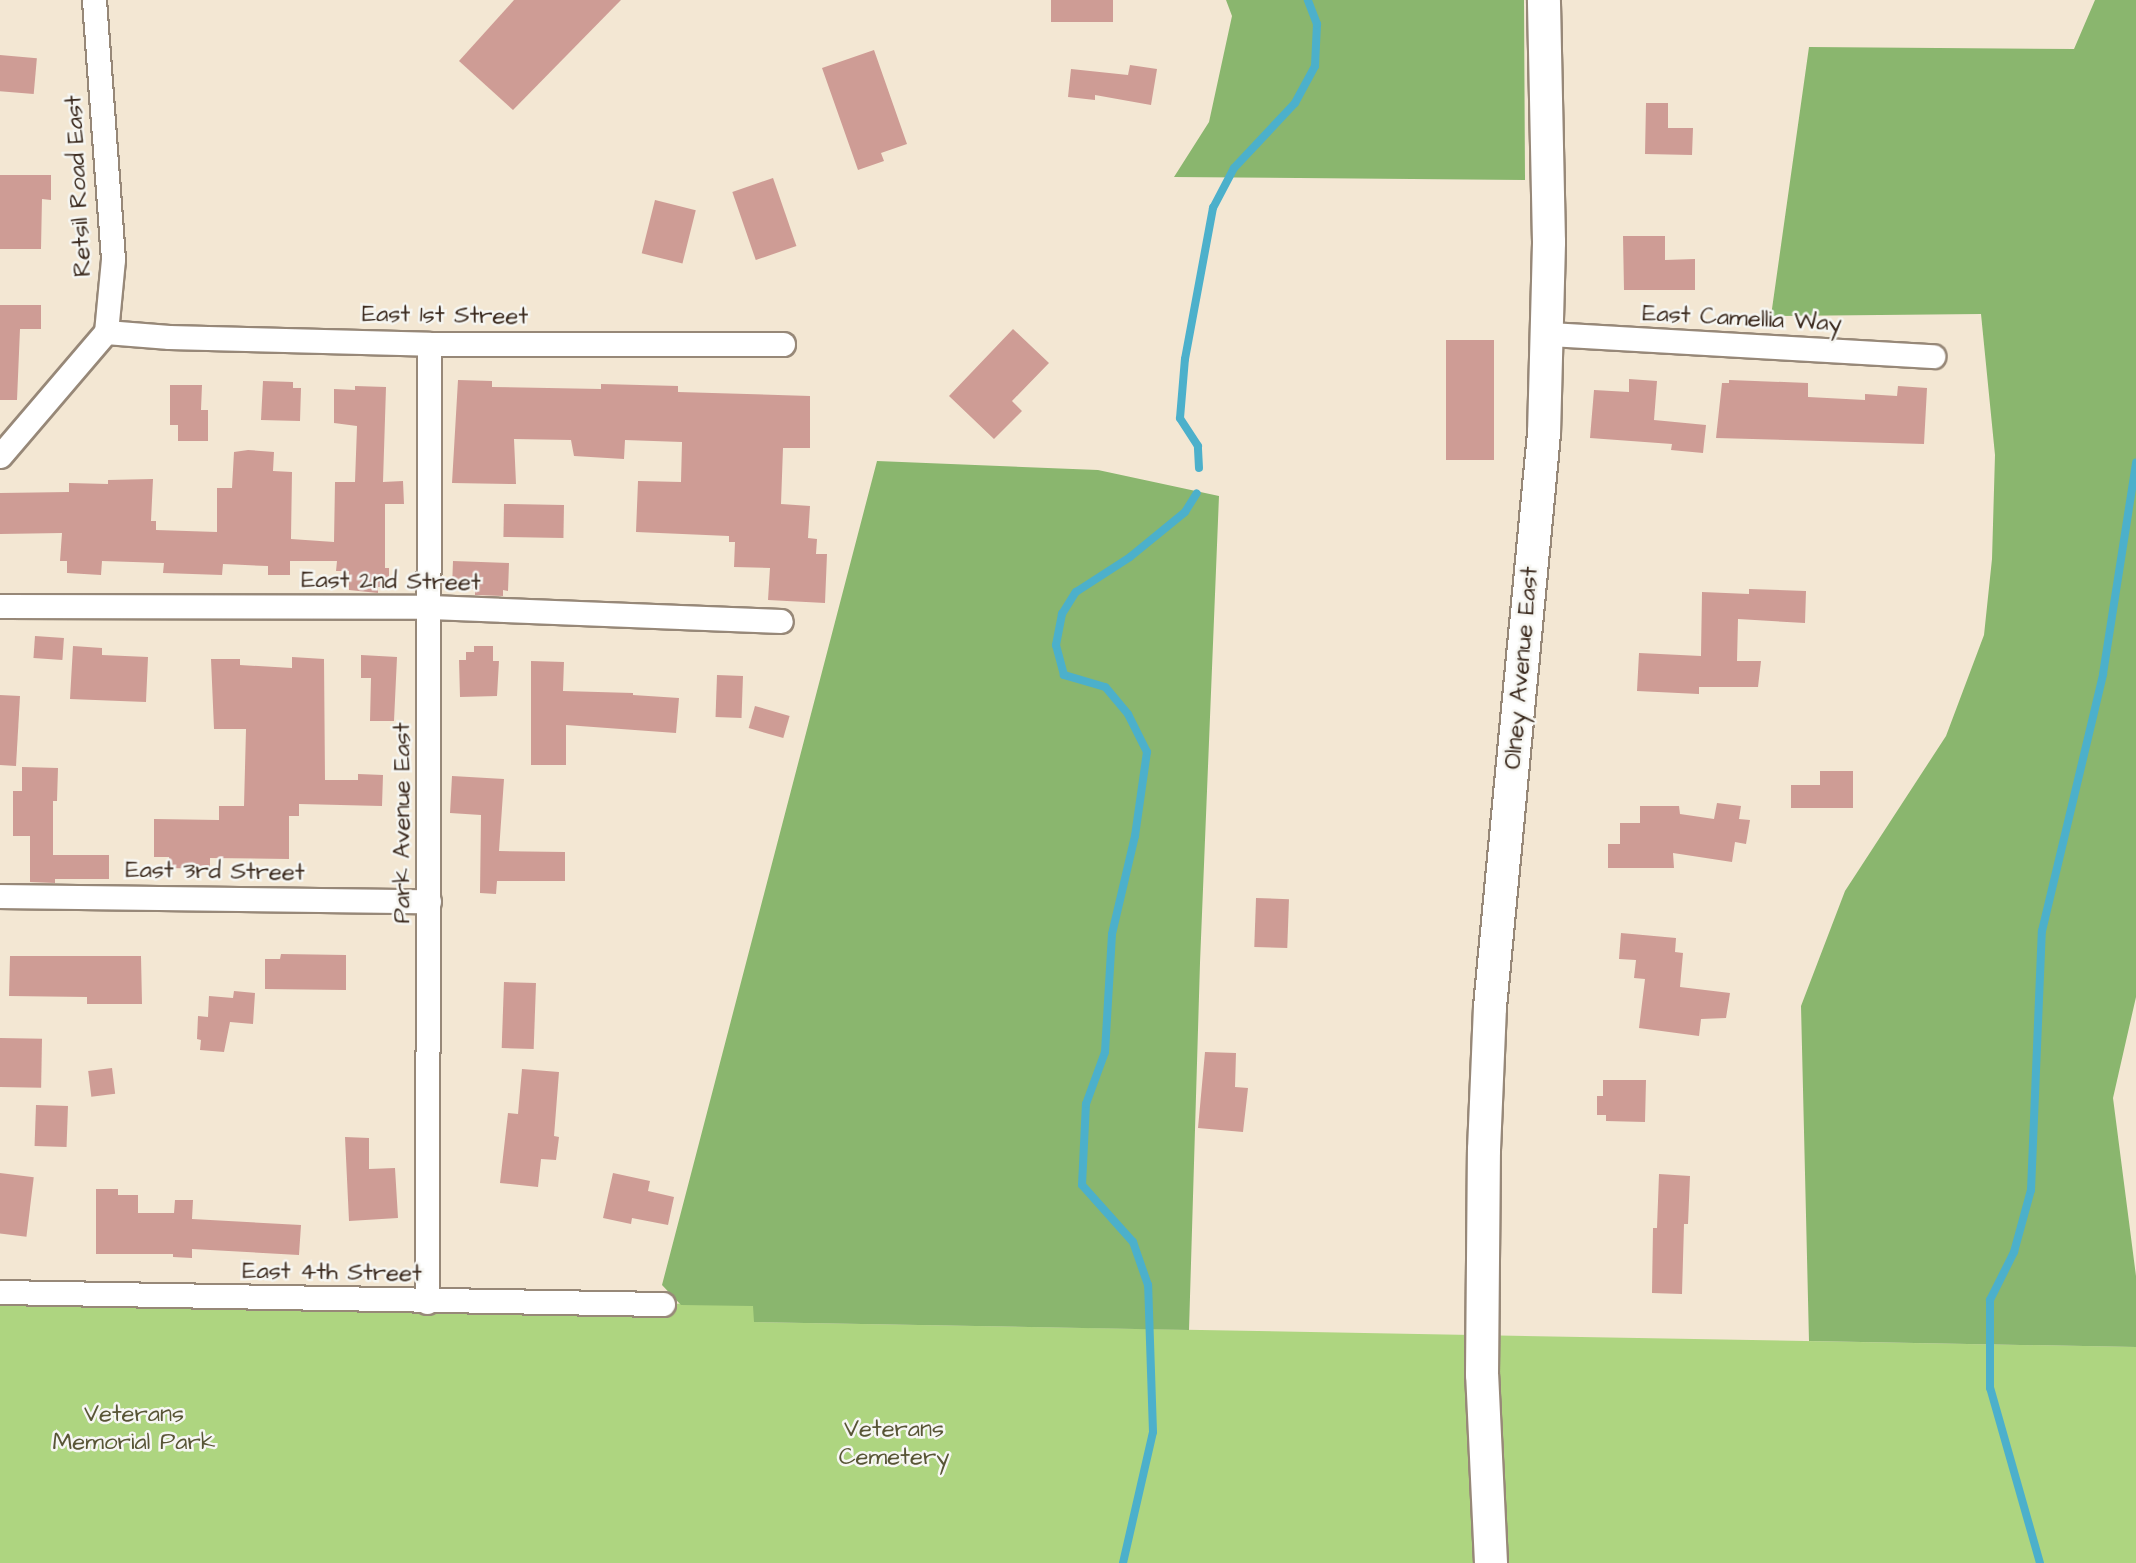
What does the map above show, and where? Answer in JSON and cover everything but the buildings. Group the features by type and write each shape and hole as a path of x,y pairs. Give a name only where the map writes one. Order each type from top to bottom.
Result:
{"main road":[{"name":"Olney Avenue East","path":"1491,1563 1481,1335 1483,1150 1490,1007 1544,434 1549,222 1544,0"}],"street":[{"name":"Retsil Road East","path":"94,0 113,259 106,332"},
{"name":"East 1st Street","path":"106,332 169,337 429,344 783,344"},
{"path":"0,456 106,332"},
{"name":"East Camellia Way","path":"1548,334 1933,356"},
{"name":"Park Avenue East","path":"427,1302 429,344"},
{"name":"East 2nd Street","path":"0,606 430,607 781,621"},
{"name":"East 3rd Street","path":"0,896 429,901"},
{"name":"East 4th Street","path":"0,1292 427,1302 663,1304"}],"green space":[{"path":"1226,0 1524,0 1525,180 1174,177 1209,122 1232,16"},
{"path":"2095,0 2136,0 2136,997 2113,1098 2136,1276 2136,1347 1809,1341 1801,1006 1845,891 1946,736 1984,635 1992,559 1995,455 1981,314 1771,316 1809,47 2074,49"},
{"path":"877,461 1098,470 1219,496 1200,963 1189,1330 754,1322 753,1306 681,1305 662,1285"},
{"name":"Veterans Cemetery","path":"0,1292 754,1305 754,1322 2136,1347 2136,1563 0,1563"}],"waterway":[{"path":"1199,468 1198,446 1180,418 1185,359 1213,208 1234,168 1295,103 1315,66 1317,24 1308,0"},
{"path":"2040,1563 1990,1388 1990,1300 2014,1252 2031,1190 2042,931 2103,674 2136,463"},
{"path":"1123,1563 1153,1432 1148,1285 1133,1242 1082,1185 1086,1104 1105,1052 1112,934 1135,836 1147,752 1128,714 1105,687 1064,675 1056,645 1062,614 1076,592 1130,557 1185,512 1197,493"}],"park label":[{"name":"Veterans Memorial Park","path":"134,1429"}]}
